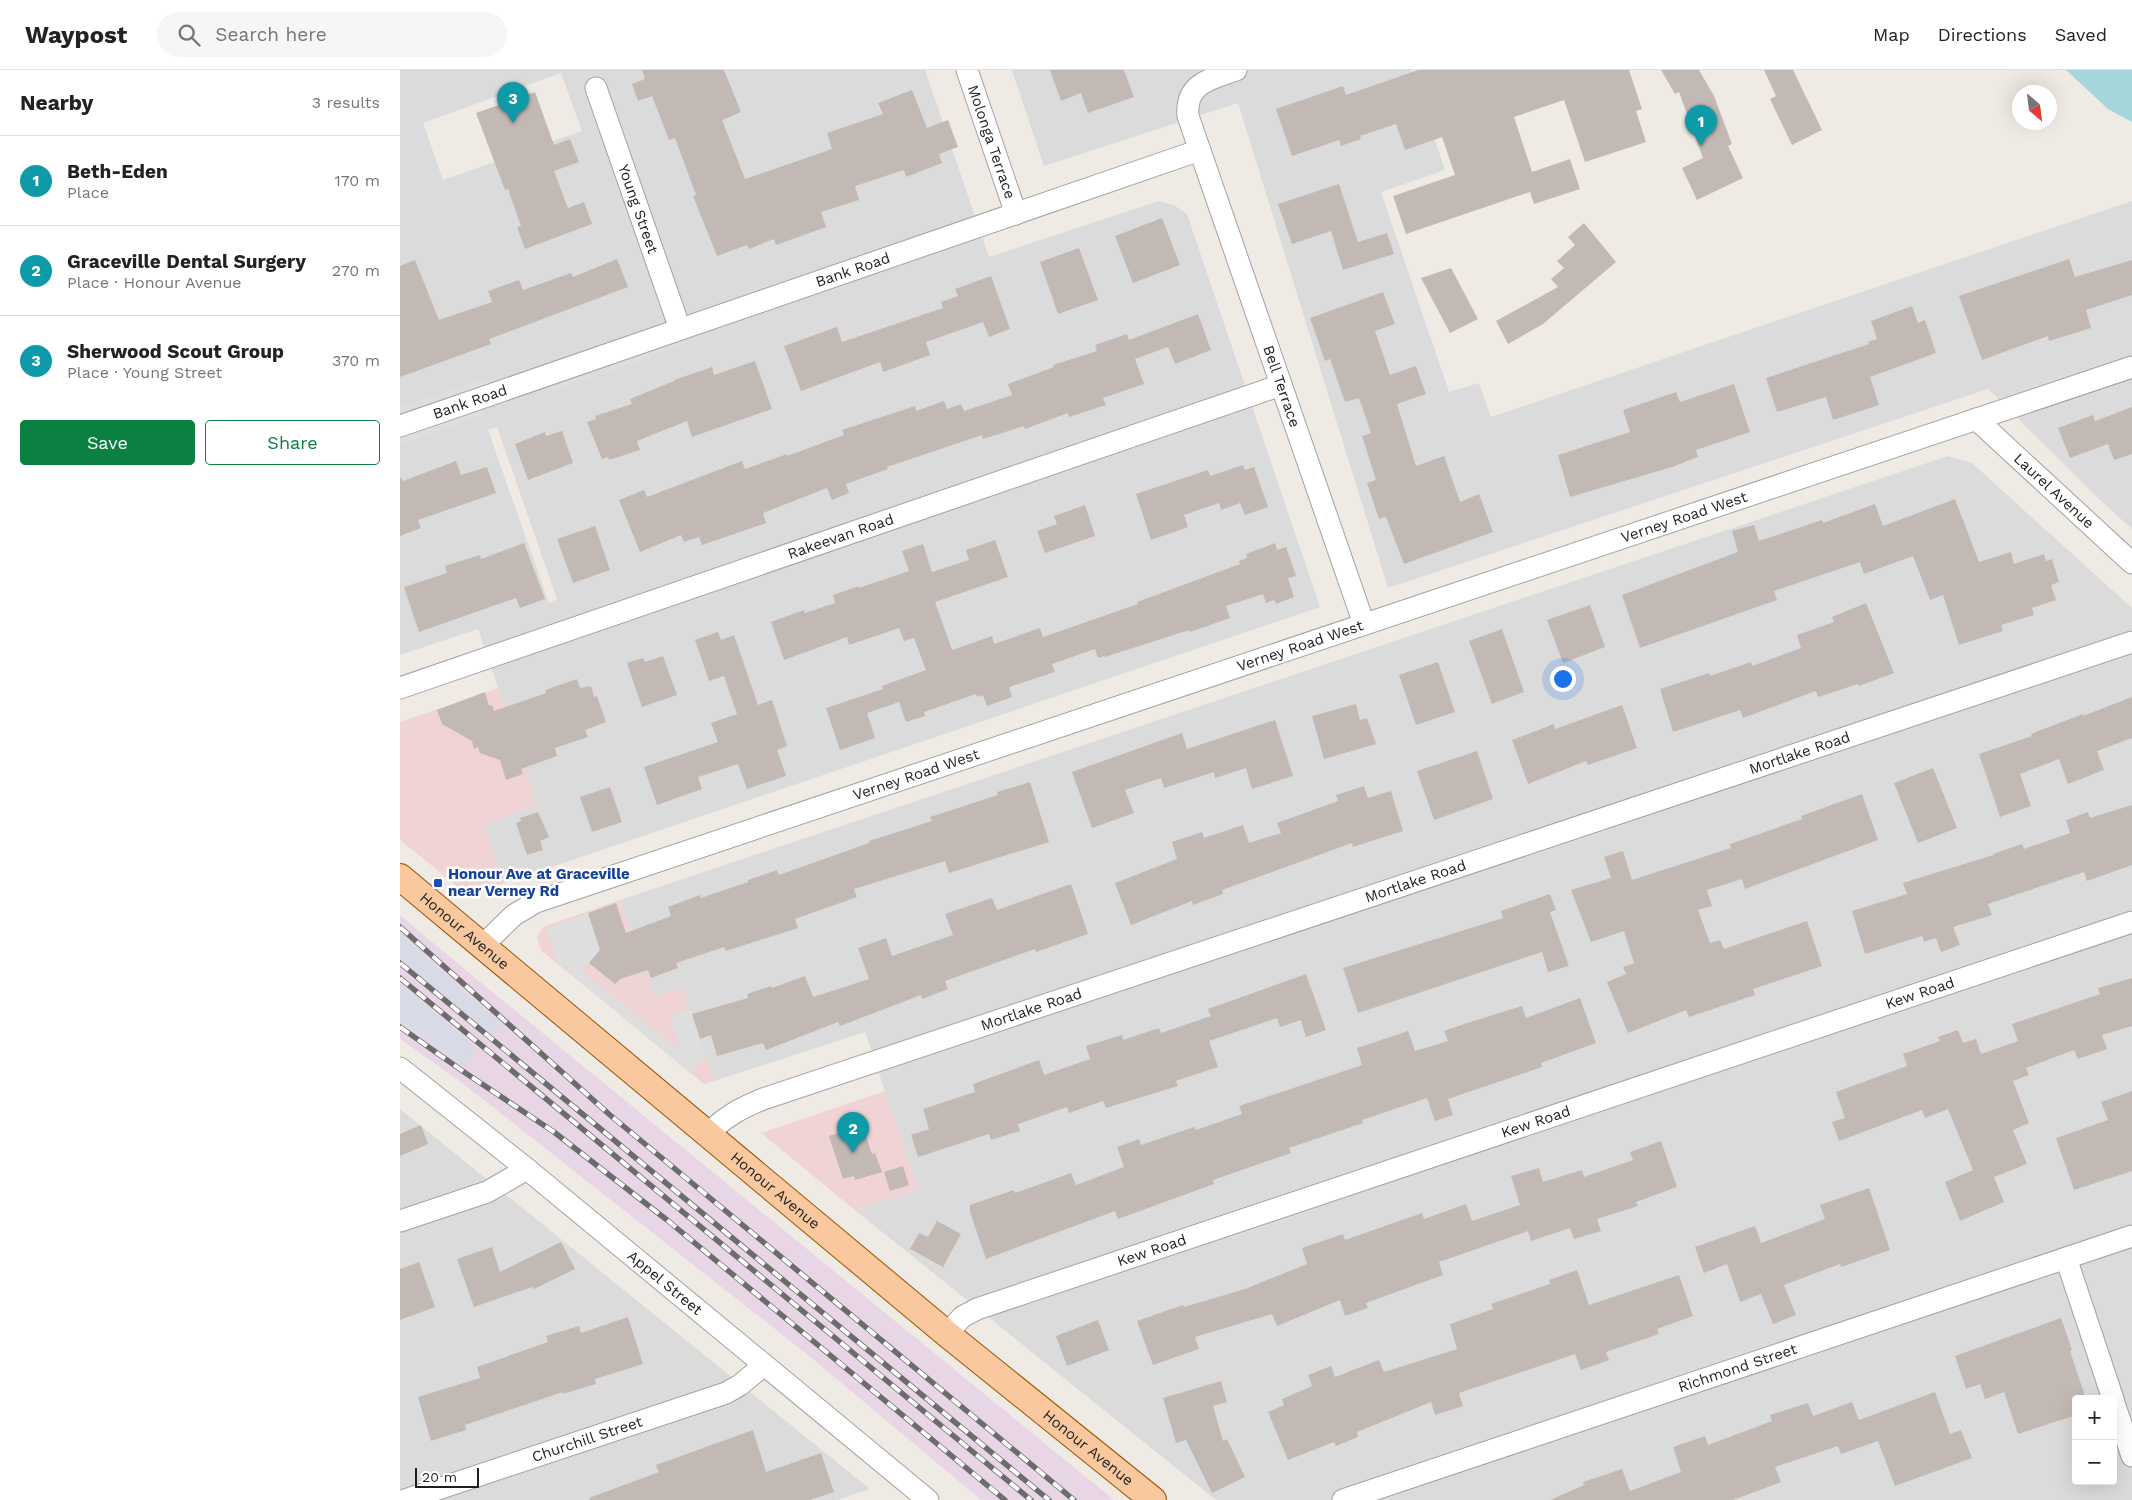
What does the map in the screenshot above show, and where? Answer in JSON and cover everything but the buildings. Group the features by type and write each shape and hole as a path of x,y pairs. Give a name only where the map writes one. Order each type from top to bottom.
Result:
{"main road":[{"name":"Honour Avenue","path":"400,876 946,1334 1153,1500"}],"street":[{"name":"Molonga Terrace","path":"967,70 1016,214"},
{"path":"1200,150 1188,116 1188,102 1191,94 1195,88 1208,80 1236,70"},
{"name":"Young Street","path":"596,88 680,329"},
{"name":"Bank Road","path":"400,426 1200,150"},
{"name":"Bell Terrace","path":"1200,150 1364,624"},
{"name":"Verney Road West","path":"482,946 514,915 536,902 2132,367"},
{"name":"Rakeevan Road","path":"400,688 1281,385"},
{"name":"Laurel Avenue","path":"1976,420 2132,563"},
{"name":"Mortlake Road","path":"707,1135 724,1118 744,1106 764,1099 2132,642"},
{"name":"Kew Road","path":"946,1334 962,1317 977,1309 2132,922"},
{"name":"Appel Street","path":"400,1068 527,1169 928,1500"},
{"path":"400,1222 487,1192 527,1169"},
{"name":"Richmond Street","path":"1343,1500 2132,1236"},
{"path":"2066,1258 2112,1395"},
{"name":"Churchill Street","path":"405,1500 726,1393 740,1385 764,1365"},
{"path":"2117,1411 2132,1456"}],"shaded area":[{"path":"400,70 925,70 989,257 1159,201 1174,205 1187,214 1320,607 504,883 484,824 539,804 529,794 534,793 478,629 400,655","holes":["561,73 582,131 443,180 423,123","497,427 557,599 549,603 488,430"]},
{"path":"1012,70 1412,70 1445,170 1381,192 1449,392 1479,383 1491,417 2132,201 2132,529 2100,500 1988,389 1388,588 1238,103 1044,166"},
{"path":"682,337 684,345 552,391 550,383"},
{"path":"487,378 489,385 400,416 400,407"},
{"path":"481,407 483,415 400,444 400,435"},
{"path":"1948,456 1972,463 2132,608 2132,1500 1216,1500 856,1211 918,1189 865,1032 714,1081 683,988 654,997 620,900"},
{"path":"499,688 534,793 529,795 539,804 484,824 504,883 468,895 400,840 400,722"},
{"path":"620,900 654,997 683,988 714,1081 704,1084 541,950 537,938 543,927"},
{"path":"588,913 600,950 589,963 580,969 675,1047 679,1043 670,1017 690,1009 706,1057 690,1073 558,963 546,929"},
{"path":"400,915 1114,1500 981,1500 813,1359 461,1082 400,1039"},
{"path":"400,935 500,1024 492,1035 400,958"},
{"path":"400,985 477,1049 464,1066 400,1020"},
{"path":"885,1091 918,1189 856,1211 761,1133"},
{"path":"400,1109 870,1489 837,1500 400,1500"}],"water":[{"path":"2066,70 2132,70 2132,122 2108,109"}],"railway":[{"path":"400,927 610,1115 1074,1500"},
{"path":"400,963 1049,1500"},
{"path":"400,978 1031,1500"},
{"path":"400,1027 554,1132 667,1220 1005,1500"}],"place":[{"name":"Sherwood Scout Group","path":"513,123"},
{"name":"Beth-Eden","path":"1701,146"},
{"name":"Honour Ave at Graceville near Verney Rd","path":"438,883"},
{"name":"Graceville Dental Surgery","path":"853,1153"}]}
